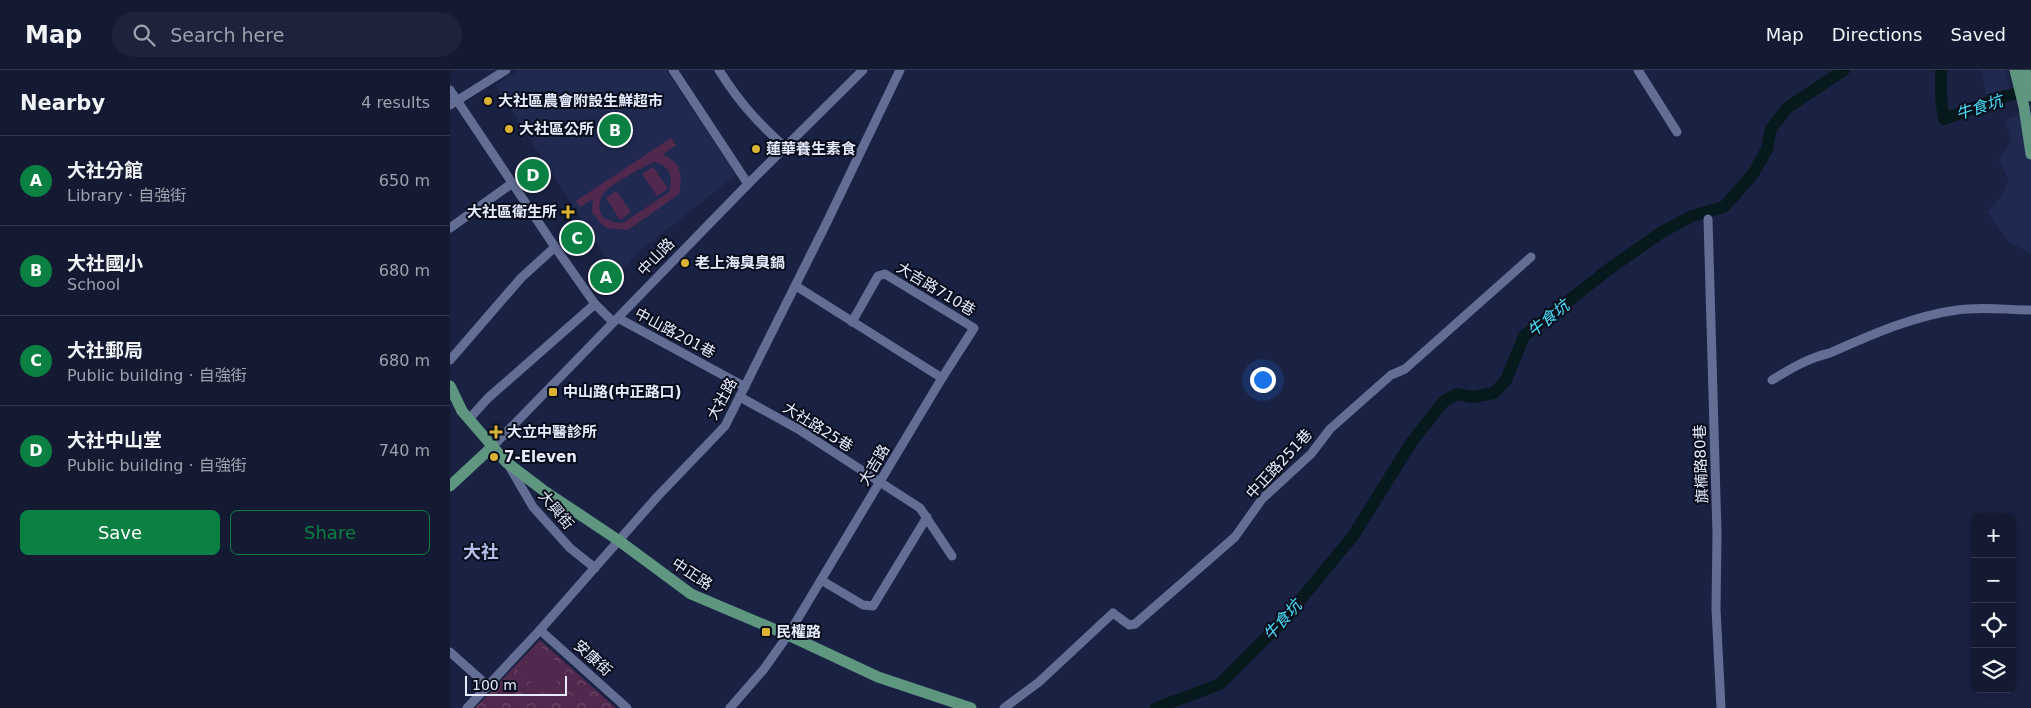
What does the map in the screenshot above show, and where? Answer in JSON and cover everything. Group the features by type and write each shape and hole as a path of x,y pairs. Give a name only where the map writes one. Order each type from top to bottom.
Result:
{"main road":[{"path":"2021,74 2027,97 2031,154"},
{"name":"中正路","path":"450,386 462,411 506,462 543,490 618,540 691,594 788,635 878,677 970,708"},
{"name":"中山路","path":"450,486 493,446"}],"street":[{"path":"453,103 506,70"},
{"path":"673,70 748,184"},
{"path":"720,70 739,100 759,124 786,147"},
{"name":"中山路","path":"493,446 748,184 863,70"},
{"name":"大社路","path":"466,708 540,630 618,540 725,426 796,286 900,70"},
{"path":"1638,70 1677,132"},
{"name":"中山路201巷","path":"450,90 453,103 595,304 616,320 745,387"},
{"path":"450,228 511,184"},
{"name":"旗楠路80巷","path":"1708,220 1717,543 1716,609 1720,708"},
{"path":"450,360 521,278 555,247"},
{"name":"中正路251巷","path":"1004,708 1038,682 1114,613 1129,625 1135,624 1235,537 1262,499 1311,454 1330,429 1391,375 1405,369 1531,256"},
{"name":"大吉路710巷","path":"852,322 878,276 885,274 974,328 942,378"},
{"path":"796,286 942,378"},
{"path":"469,419 488,398 595,304"},
{"path":"1772,380 1794,366 1817,356 1830,354 1859,340 1919,317 1978,308 2031,310"},
{"name":"大吉路","path":"730,708 764,669 788,635 942,378"},
{"name":"大社路25巷","path":"740,397 798,429 920,508 952,556"},
{"name":"大興街","path":"506,462 533,506 570,548 595,568"},
{"path":"821,580 863,605 873,606 927,517"},
{"name":"安康街","path":"540,630 627,708"},
{"path":"450,652 487,685"}],"shaded area":[{"path":"519,70 666,70 736,175 637,253 618,276 495,85"},
{"path":"1982,70 2005,70 2010,89 1986,94"},
{"path":"2031,111 2031,253 2010,243 1987,211 2000,199 2009,180 1999,160 2011,141 2005,120"}],"green space":[{"path":"671,138 676,145 662,155 677,165 681,181 679,194 628,230 607,228 600,223 592,212 593,199 580,207 576,201","holes":["654,162 667,169 671,177 669,192 623,223 613,222 602,217 600,203 601,197 606,191 643,167"]},
{"path":"653,167 668,188 657,196 642,174"},
{"path":"616,191 631,212 620,220 606,198"},
{"path":"540,640 616,708 475,708"},
{"path":"536,644 566,670 545,694 515,668"}],"waterway":[{"name":"牛食坑","path":"1156,708 1220,684 1282,622 1353,536 1411,443 1444,401 1457,394 1473,397 1494,393 1506,380 1524,336 1609,269 1662,232 1692,216 1724,207 1753,174 1767,149 1771,129 1787,108 1844,70"},
{"name":"牛食坑","path":"1941,70 1941,98 1944,119 2006,96 2030,90"}],"place":[{"name":"大社區農會附設生鮮超市","path":"488,101"},
{"name":"大社區公所","path":"509,129"},
{"name":"大社國小","path":"615,130"},
{"name":"蓮華養生素食","path":"756,149"},
{"name":"大社中山堂","path":"533,175"},
{"name":"大社區衛生所","path":"568,212"},
{"name":"大社郵局","path":"577,238"},
{"name":"老上海臭臭鍋","path":"685,263"},
{"name":"大社分館","path":"606,277"},
{"name":"中山路(中正路口)","path":"553,392"},
{"name":"大立中醫診所","path":"496,432"},
{"name":"7-Eleven","path":"494,457"},
{"name":"民權路","path":"766,632"}],"district":[{"name":"大社","path":"481,552"}]}
